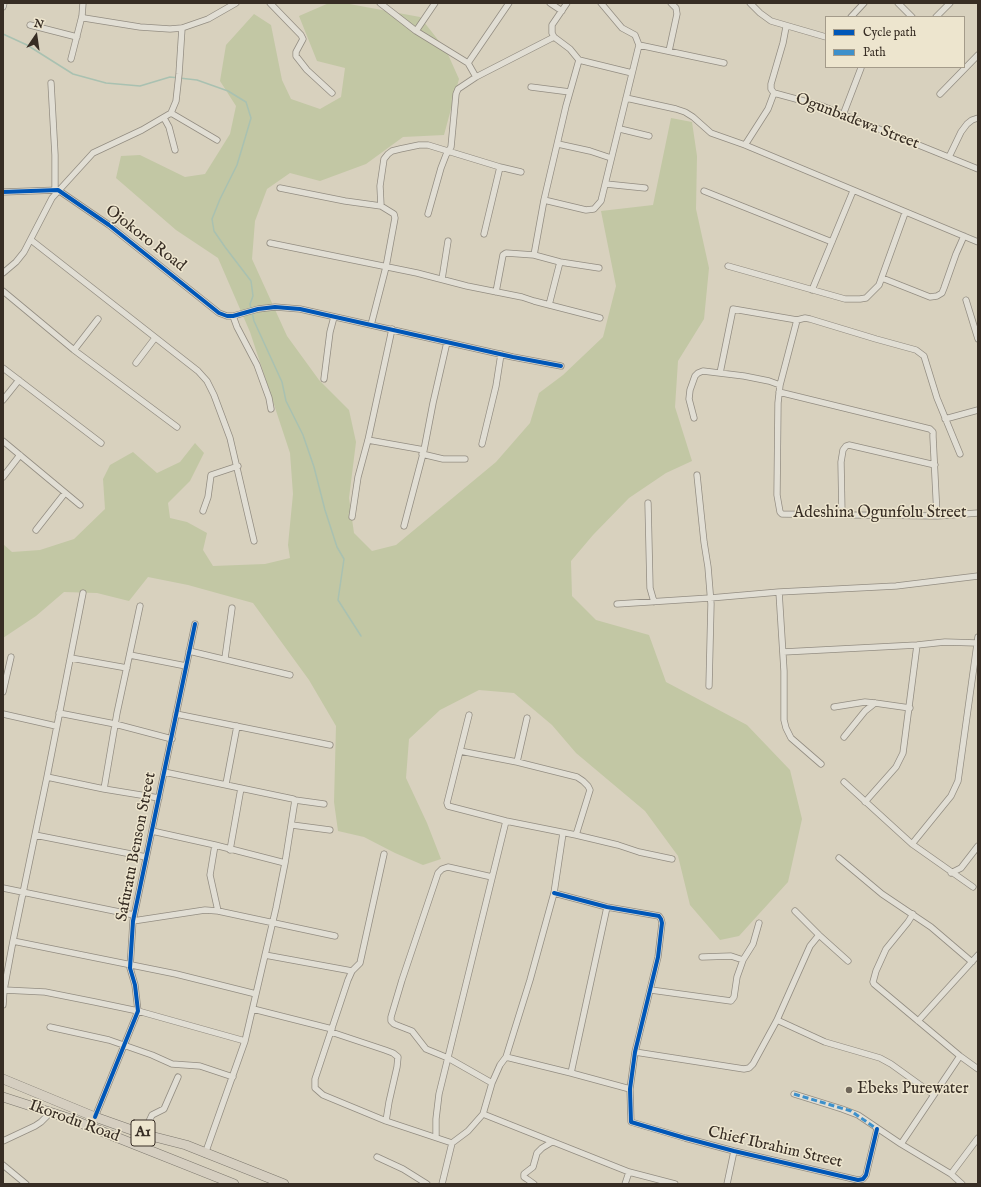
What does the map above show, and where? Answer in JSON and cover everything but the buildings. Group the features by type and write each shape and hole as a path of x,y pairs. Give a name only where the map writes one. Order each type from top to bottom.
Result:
{"highway":[{"name":"Ikorodu Road","path":"3,1079 143,1134 186,1145 205,1154 284,1184"},
{"name":"Ikorodu Road","path":"3,1097 51,1112 230,1183"}],"street":[{"path":"3,7 4,3"},
{"path":"71,60 82,16 83,3"},
{"path":"82,16 84,18 140,27 170,29 182,28 208,19 236,3"},
{"path":"270,3 301,35 303,39 296,52 296,56 307,70 332,93"},
{"path":"380,3 416,31 468,63 476,77"},
{"path":"416,31 435,3"},
{"path":"468,63 509,3"},
{"path":"550,3 562,11"},
{"path":"567,3 552,25 552,34 554,37 570,49 579,60 632,73"},
{"path":"544,200 586,210 594,209 601,201 606,184 639,45 635,35 622,28 601,3"},
{"path":"669,51 677,14 676,8 671,3"},
{"path":"750,3 770,21 825,36"},
{"path":"852,16 864,3"},
{"path":"898,3 911,16"},
{"path":"937,16 950,3"},
{"path":"30,25 77,37"},
{"name":"Ogunbadewa Street","path":"786,26 783,43 770,84 774,93 805,100 978,169"},
{"path":"3,273 16,262 31,240 56,190 93,153 164,118 171,113 176,101 182,28"},
{"path":"428,214 441,168 451,147 456,94 458,89 476,77 554,37"},
{"path":"639,45 724,62"},
{"path":"940,94 978,55"},
{"path":"534,255 544,200 579,60"},
{"path":"843,115 861,68"},
{"path":"51,83 56,190"},
{"path":"531,86 570,92"},
{"path":"745,145 768,109 774,93"},
{"path":"626,98 676,109 693,117 711,133 745,145 905,213 978,242"},
{"path":"171,113 217,140"},
{"path":"164,118 169,127 176,150"},
{"path":"949,157 967,124 978,118"},
{"path":"620,129 649,136"},
{"path":"558,144 590,151 611,158"},
{"path":"382,206 380,186 384,159 392,151 419,145 428,145 500,168 521,172"},
{"path":"484,234 500,168"},
{"path":"606,184 646,188"},
{"path":"280,188 345,201 382,206 394,214 386,267 371,324"},
{"path":"3,192 56,190"},
{"name":"Ojokoro Road","path":"56,190 109,225 220,313 233,316"},
{"path":"704,191 832,242"},
{"path":"812,290 853,191"},
{"path":"728,266 846,299 866,298 879,285 905,213"},
{"path":"882,278 930,297 937,296 942,293 964,236"},
{"path":"31,240 198,371 207,381 214,395 230,438 238,466 254,541"},
{"path":"442,279 448,241"},
{"path":"270,243 442,279 600,318"},
{"path":"496,292 504,255 510,252 534,255 560,262 599,268"},
{"path":"549,305 560,262"},
{"path":"3,291 74,350 177,427"},
{"path":"966,300 978,339"},
{"path":"271,409 269,398 257,365 237,327 233,316 258,309 274,307 289,308 371,324 501,354 561,366"},
{"path":"720,373 734,309 797,320 805,318 810,319 916,350 924,356 945,419 960,454"},
{"path":"324,379 330,332 334,317"},
{"path":"74,350 98,319"},
{"path":"797,320 779,392 930,430 933,437 935,465 936,516"},
{"path":"352,517 358,477 368,440 392,329"},
{"path":"136,363 155,338"},
{"path":"404,526 423,452 447,342"},
{"path":"482,444 496,386 501,354"},
{"path":"3,368 102,443"},
{"path":"694,418 690,399 690,390 694,376 703,371 769,381 780,385"},
{"path":"3,400 19,380"},
{"name":"Adeshina Ogunfolu Street","path":"779,392 777,416 777,495 780,512 782,514 936,516 978,514"},
{"path":"945,419 978,410"},
{"path":"368,440 423,452 444,459 464,459"},
{"path":"3,441 80,505"},
{"path":"842,515 841,462 843,450 846,446 849,445 935,465"},
{"path":"3,477 20,455"},
{"path":"203,511 208,497 211,475 238,466"},
{"path":"697,475 708,567 710,598 709,686"},
{"path":"36,530 65,493"},
{"path":"648,503 649,581 654,602"},
{"path":"617,604 779,592 896,586 978,576"},
{"path":"779,592 783,652 784,720 791,738 820,764"},
{"path":"3,1005 4,990 13,941 83,593"},
{"path":"104,789 115,724 140,606"},
{"path":"224,658 232,608"},
{"name":"Safuratu Benson Street","path":"95,1116 138,1011 135,985 130,964 133,921 195,624"},
{"path":"783,652 917,645 978,640 958,781 951,796 912,844"},
{"path":"865,802 896,767 900,760 906,739 917,645"},
{"path":"189,650 290,675"},
{"path":"130,655 186,666"},
{"path":"3,692 11,657"},
{"path":"71,658 127,668"},
{"path":"834,707 865,702 875,702 910,708"},
{"path":"844,737 865,711 875,702"},
{"path":"59,713 115,724 172,739"},
{"path":"3,714 56,726"},
{"path":"176,714 330,745"},
{"path":"469,715 447,803 448,806 506,821 576,835 618,845 639,852 672,859"},
{"path":"517,762 527,718"},
{"path":"226,784 237,726"},
{"path":"460,750 577,777 583,781 590,790 576,835"},
{"path":"164,772 226,784 295,800 324,804"},
{"path":"47,777 104,789 159,798"},
{"path":"844,782 912,844 950,873 973,887"},
{"path":"230,850 241,788"},
{"path":"205,1154 245,1041 273,923 292,824 295,800"},
{"path":"436,1137 438,1099 506,821"},
{"path":"292,824 330,830"},
{"path":"152,831 285,863"},
{"path":"442,1184 452,1143 468,1132 483,1114 492,1083 500,1065 506,1057 530,980 554,893 563,833"},
{"path":"35,835 146,857"},
{"path":"215,845 210,875 218,911"},
{"path":"950,873 961,868 978,846"},
{"path":"384,854 360,963 352,971 348,980 314,1079 315,1088 323,1095 386,1121 452,1143"},
{"path":"839,858 882,894 931,927 972,962"},
{"path":"492,877 448,867 438,873 391,1017 391,1022 412,1031 426,1049 448,1058 492,1083"},
{"path":"3,888 134,915"},
{"path":"506,1057 571,1072 630,1089 635,1052 658,957 662,922 661,919 659,916 606,907 554,893"},
{"path":"571,1072 606,907"},
{"path":"133,921 205,910 218,911 335,936"},
{"path":"795,911 848,961"},
{"path":"913,914 886,949 876,971 873,982 960,1056 978,1069"},
{"path":"651,990 731,1001 734,997 736,977 753,944 759,923"},
{"path":"635,1052 740,1069 749,1068 753,1064 777,1020 810,946 819,935"},
{"path":"13,941 176,974 256,994"},
{"path":"265,955 352,971"},
{"path":"918,1021 978,955"},
{"path":"702,957 731,956 744,960"},
{"path":"4,990 45,992 138,1011 245,1041"},
{"path":"253,1009 331,1031 393,1053 398,1057 386,1121"},
{"path":"777,1020 825,1042 885,1061 934,1095"},
{"path":"50,1027 109,1040 172,1064 200,1066 233,1077"},
{"path":"901,1144 960,1056"},
{"path":"143,1134 152,1115 164,1109 178,1077"},
{"name":"Chief Ibrahim Street","path":"630,1089 631,1122 734,1151 858,1180 863,1179 866,1175 877,1129"},
{"path":"794,1094 851,1111 877,1129 951,1174 962,1184"},
{"path":"3,1141 35,1126 51,1112"},
{"path":"483,1114 629,1172 676,1184"},
{"path":"951,1174 978,1138"},
{"path":"534,1184 524,1177 524,1174 533,1167 537,1153 552,1142"},
{"path":"727,1184 734,1151"},
{"path":"377,1157 403,1169 427,1184"},
{"path":"3,1165 26,1184"},
{"path":"625,1184 629,1172"}],"green space":[{"path":"329,3 344,3 420,17 446,50 459,79 444,135 403,137 366,164 320,181 290,173 267,189 255,221 252,259 287,336 319,380 349,410 356,442 349,498 354,533 372,551 396,545 496,462 530,423 539,393 563,375 603,337 616,286 601,211 653,205 671,118 692,122 697,156 696,209 709,268 704,319 678,361 675,407 692,461 666,473 629,498 593,535 571,561 572,596 596,620 649,635 666,682 747,725 790,770 802,819 788,882 739,936 720,940 690,905 678,856 645,811 576,753 552,725 514,693 479,690 440,710 409,739 406,778 427,823 441,859 423,865 364,837 338,831 334,802 336,726 309,680 253,603 188,585 148,577 129,601 97,593 64,592 36,616 3,638 3,544 12,552 40,550 74,539 105,509 103,479 110,465 133,452 157,473 180,462 195,443 204,453 190,481 168,503 170,518 187,522 207,533 203,550 213,566 265,564 290,558 288,545 293,494 290,453 250,332 218,258 176,230 116,178 121,156 140,155 185,177 205,174 230,134 236,106 220,81 226,45 254,14 271,25 282,80 291,99 320,109 341,97 345,68 317,61 299,16"}],"waterway":[{"path":"3,34 27,45 73,74 106,83 140,86 170,77 197,80 228,91 246,102 251,118 237,165 212,219 214,231 251,281 253,296 250,304 251,309"},
{"path":"252,312 254,321 282,382 286,401 303,435 314,467 325,510 337,547 344,559 338,600 361,636"}],"marked path":[{"path":"794,1094 851,1111 877,1129"}],"cycle path":[{"path":"3,192 58,190 109,225 219,313 227,316 275,307 300,309 513,357 561,366"},
{"path":"95,1117 138,1011 135,985 130,968 133,921 195,624"},
{"path":"554,893 607,907 659,916 661,919 662,923 658,957 635,1052 630,1089 631,1122 734,1151 858,1180 863,1179 866,1175 877,1129"}],"place":[{"name":"Ebeks Purewater","path":"849,1090"}]}
